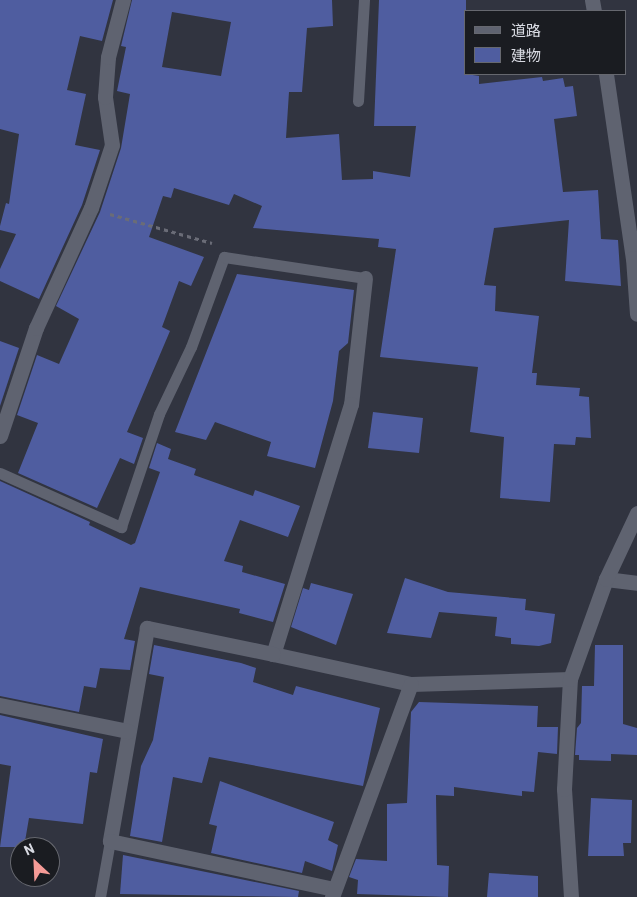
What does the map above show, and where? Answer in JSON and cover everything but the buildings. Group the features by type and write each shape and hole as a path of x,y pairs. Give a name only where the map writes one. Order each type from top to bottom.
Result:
{"street":[{"path":"0,436 36,328 91,208 112,145 105,97 108,57 123,0"},
{"path":"606,75 635,258 637,314"},
{"path":"273,654 351,404 365,278"},
{"path":"571,897 564,789 570,679 606,579 637,513"},
{"path":"606,579 637,582"},
{"path":"411,684 333,893 110,841 147,628 411,684 570,679"},
{"path":"0,705 128,731"}],"lane":[{"path":"358,101 364,0"},
{"path":"0,473 121,527 159,414 191,347 224,257 365,278"},
{"path":"100,897 110,841"}],"path":[{"path":"91,208 212,243 224,257"}]}
